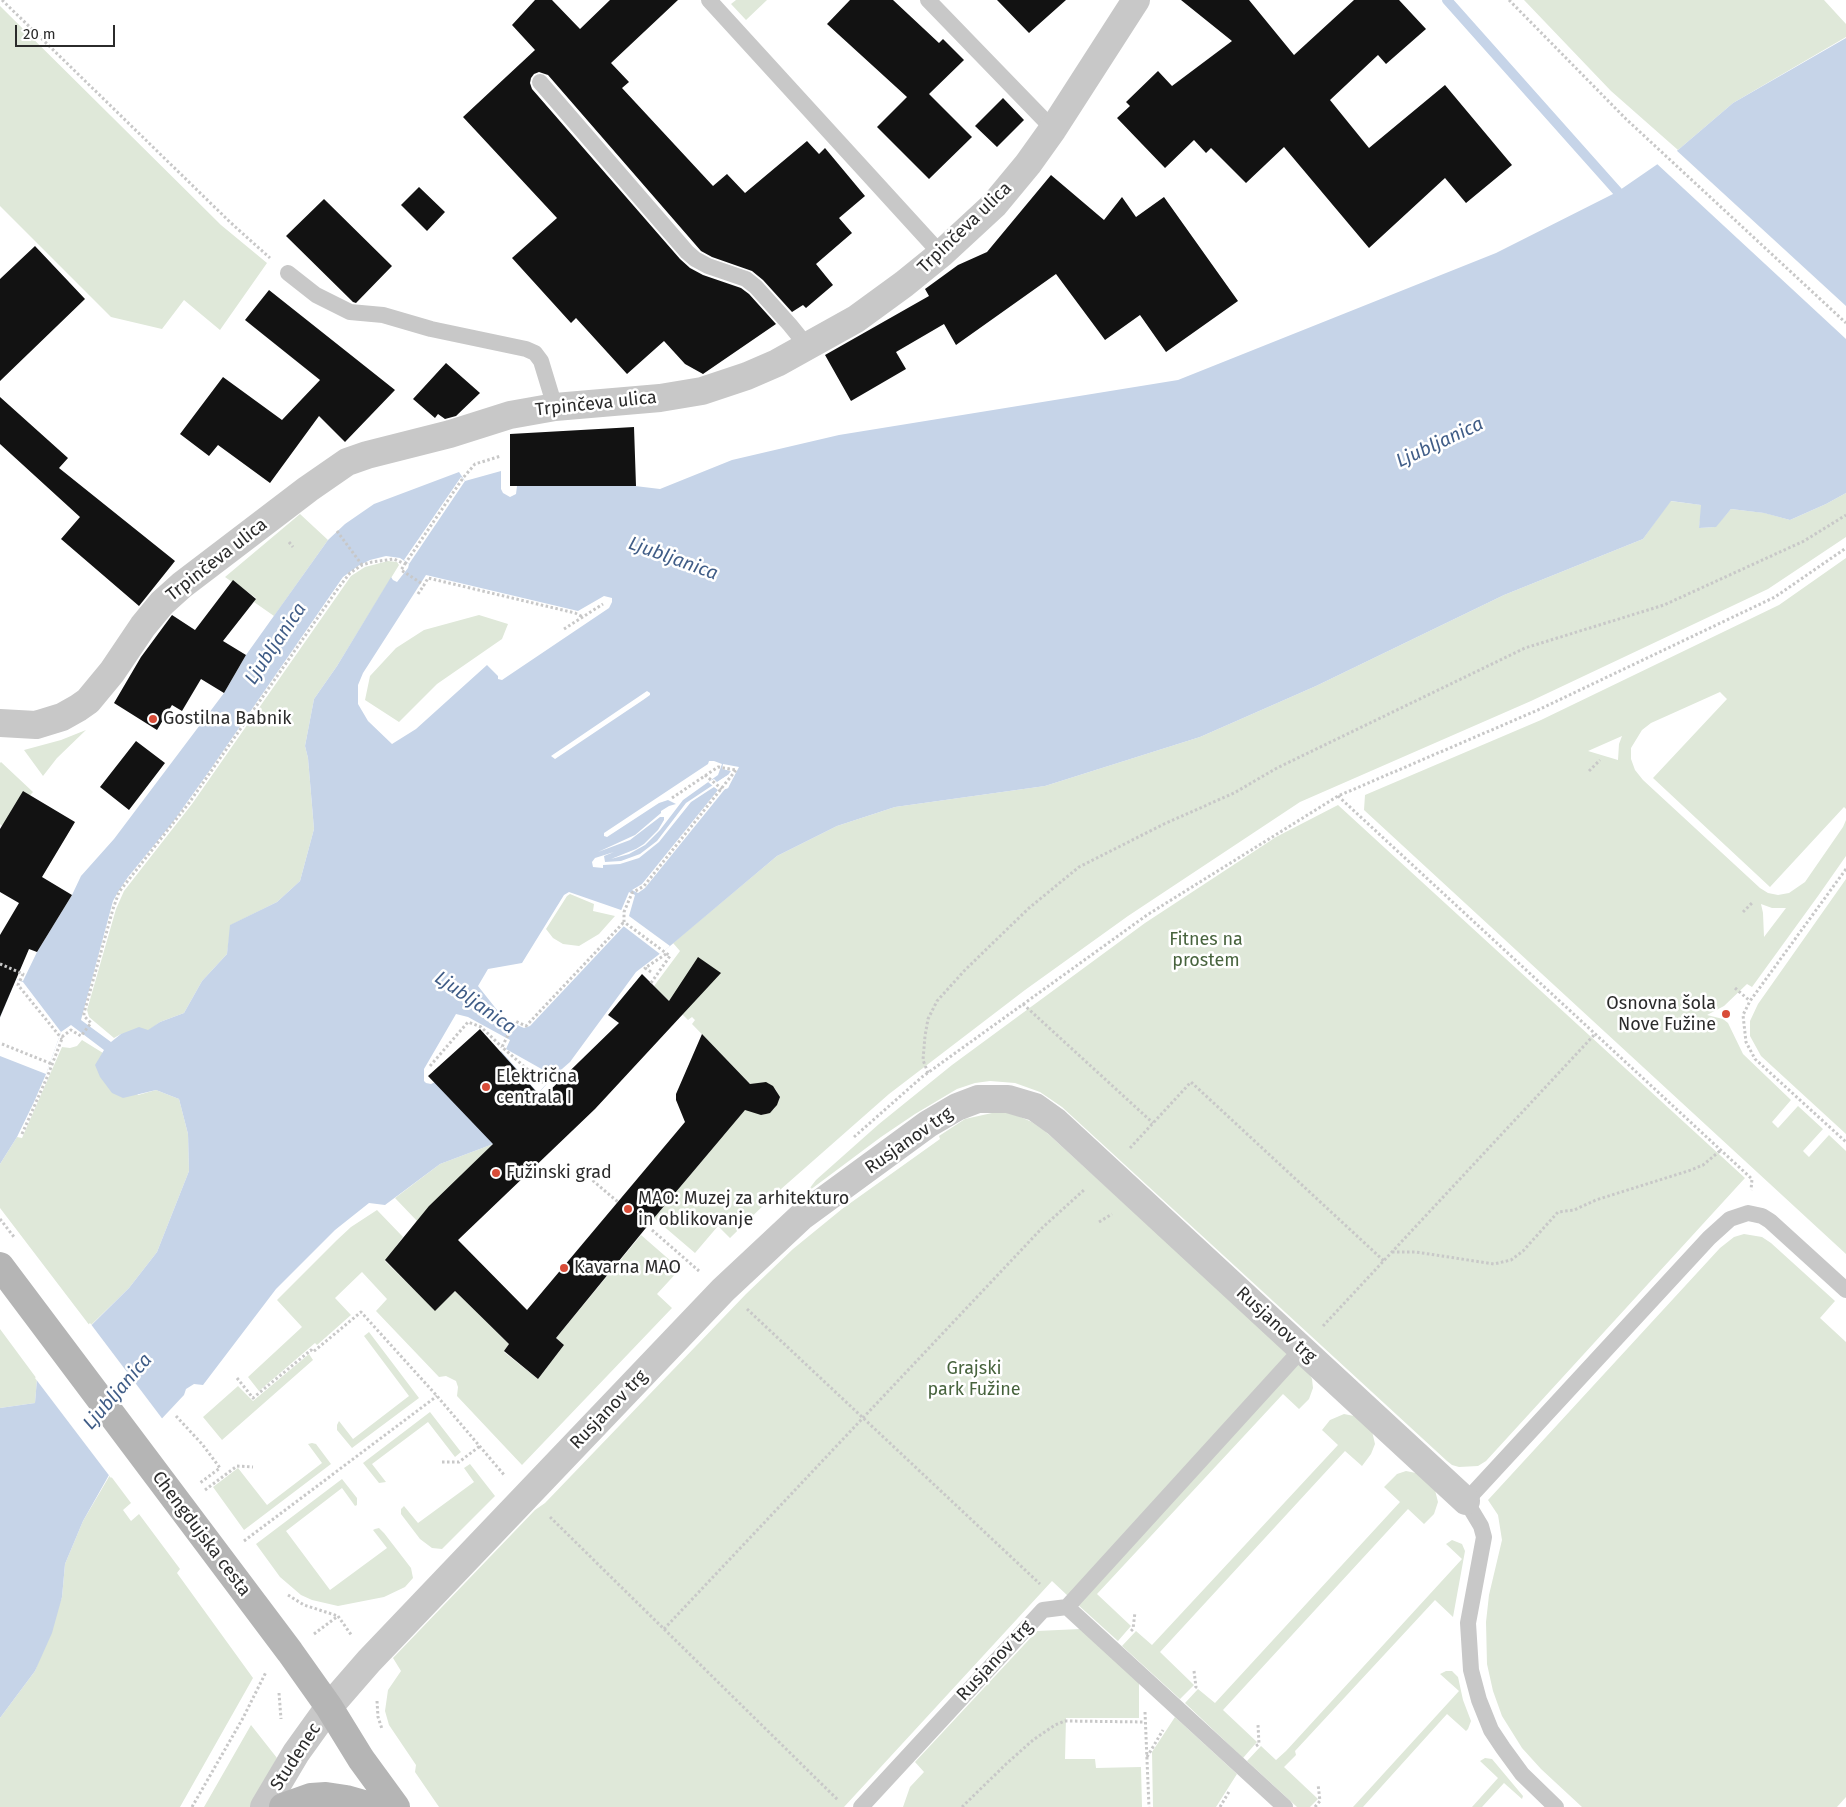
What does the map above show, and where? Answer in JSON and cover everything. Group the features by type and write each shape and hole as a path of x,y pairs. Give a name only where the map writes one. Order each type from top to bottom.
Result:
{"street":[{"name":"Trpinčeva ulica","path":"0,722 36,725 62,717 78,708 88,700 112,672 143,626 162,603 182,585 284,507 347,462 367,455 450,434 510,414 555,407 660,398 702,391 747,376 777,363 856,319 941,254 994,205 1028,164 1136,0"},
{"name":"Rusjanov trg","path":"329,1708 384,1644 723,1290 801,1217 928,1124 957,1107 978,1099 1008,1099 1035,1106 1056,1122 1466,1501"},
{"name":"Chengdujska cesta","path":"0,1266 290,1652 329,1708 361,1759 396,1807"},
{"name":"Studenec","path":"264,1807 296,1753 329,1708"},
{"path":"283,1807 311,1797 326,1796 346,1799 374,1807"}],"lane":[{"path":"709,0 941,254"},
{"path":"928,0 1052,129"},
{"path":"540,82 695,260 746,279 756,287 807,346"},
{"path":"288,273 316,295 350,312 383,315 431,329 535,353 541,361 555,407"},
{"path":"1556,1807 1522,1774 1503,1748 1491,1730 1479,1700 1471,1670 1468,1623 1484,1537 1481,1526 1466,1501 1709,1238 1730,1219 1748,1212 1762,1216 1770,1221 1846,1290"},
{"path":"1285,1807 1143,1677 1062,1608 1302,1350"},
{"name":"Rusjanov trg","path":"861,1807 1043,1610 1062,1608"}],"path":[{"path":"2,0 231,223 288,273"},
{"path":"1509,0 1626,120 1846,322"},
{"path":"422,584 401,570 463,478 475,464 501,456"},
{"path":"928,1073 924,1060 924,1036 928,1019 937,1001 965,970 1028,908 1079,867 1164,824 1234,793 1277,768 1525,648 1664,605 1804,542 1846,515"},
{"path":"337,531 361,565"},
{"path":"848,1142 928,1073 1147,915 1338,796 1538,710 1775,597 1846,548"},
{"path":"22,1134 61,1038 71,1030 80,1036 91,1023 84,1016 84,1013 119,892 175,823 223,757 345,579 361,565 387,558 406,563"},
{"path":"418,594 422,584 428,578 575,613 583,617"},
{"path":"564,629 603,604"},
{"path":"1589,771 1600,760"},
{"path":"503,1049 506,1037 515,1020 526,1026 623,923 623,916 632,893 644,886 736,770 718,766 672,798"},
{"path":"704,776 722,789"},
{"path":"1338,796 1752,1179 1748,1212"},
{"path":"1846,869 1750,1001 1743,1015 1743,1029 1746,1042 1755,1059 1846,1142"},
{"path":"1743,912 1753,902"},
{"path":"623,923 670,956 651,983"},
{"path":"651,972 645,968 665,952"},
{"path":"0,964 23,974 18,986 61,1038"},
{"path":"1735,988 1750,1001"},
{"path":"1023,1004 1153,1123"},
{"path":"430,1066 468,1022 481,1027 503,1049 543,1083"},
{"path":"1302,1350 1596,1034"},
{"path":"2,1044 51,1064"},
{"path":"664,1629 1042,1228 1087,1186 1109,1171 1191,1082 1384,1261"},
{"path":"1392,1252 1416,1252 1494,1264 1511,1260 1523,1251 1558,1212 1574,1210 1596,1200 1690,1170 1702,1165 1721,1150"},
{"path":"586,1174 618,1202"},
{"path":"652,1230 700,1271"},
{"path":"747,1308 1055,1598 1062,1608"},
{"path":"237,1378 254,1398 361,1312 437,1396 512,1484 527,1495 839,1800"},
{"path":"243,1542 437,1396"},
{"path":"176,1416 202,1444 220,1468 200,1483"},
{"path":"442,1462 459,1462 480,1446"},
{"path":"204,1490 236,1466 253,1467"},
{"path":"327,1624 338,1616 344,1625"},
{"path":"192,1807 243,1718 267,1670 270,1674"},
{"path":"1143,1677 1149,1807"},
{"path":"278,1689 282,1710 280,1722"},
{"path":"378,1694 378,1717 385,1736"},
{"path":"1146,1757 1177,1709"},
{"path":"962,1807 1033,1740 1055,1725 1065,1721 1145,1722"},
{"path":"1315,1807 1320,1801 1318,1784"}],"green space":[{"path":"736,0 767,0 746,20 731,4"},
{"path":"1524,0 1824,0 1846,24 1846,37 1733,103 1678,150 1611,91"},
{"path":"0,6 221,225 267,263 220,330 184,300 162,329 111,317 0,206"},
{"path":"1846,493 1846,537 1768,589 1531,701 1300,802 1128,916 1025,990 889,1094 772,1197 730,1238 718,1226 695,1253 654,1218 748,1106 761,1115 774,1109 779,1100 776,1090 768,1083 758,1083 752,1086 692,1024 695,1020 692,1017 688,1020 654,986 680,951 673,943 777,856 837,826 895,807 1045,786 1200,737 1316,686 1504,595 1643,539 1670,501 1702,505 1699,528 1715,527 1731,509 1765,513 1790,520"},
{"path":"300,514 328,540 274,616 254,602 256,598 225,577"},
{"name":"Osnovna šola Nove Fužine","path":"1846,558 1846,809 1844,807 1770,887 1653,778 1727,699 1720,692 1651,723 1642,730 1631,748 1631,759 1635,770 1643,780 1760,888 1768,893 1778,895 1789,893 1805,882 1846,820 1846,856 1818,896 1752,987 1747,984 1724,1006 1707,1015 1723,1019 1728,1023 1743,1054 1791,1100 1772,1122 1778,1128 1798,1106 1823,1129 1803,1151 1809,1157 1829,1135 1846,1151 1846,1254 1364,810 1365,795 1541,720 1779,605","holes":["1622,736 1619,744 1618,760 1588,751","1761,904 1772,908 1786,908 1764,937"]},
{"path":"388,561 397,562 399,565 337,666 314,699 305,746 308,758 314,829 300,881 277,902 231,925 227,954 202,981 184,1013 160,1022 148,1031 121,1034 114,1038 89,1017 87,1010 116,909 124,891 192,804 351,576 365,567"},
{"path":"479,615 508,624 502,639 437,684 399,722 365,700 370,676 396,648 424,630"},
{"path":"86,730 57,758 43,776 24,750 61,740"},
{"path":"1,762 33,792 2,826 0,824"},
{"name":"Fitnes na prostem","path":"1338,805 1745,1178 1486,1461 1478,1466 1459,1467 1447,1461 1062,1107 1040,1092 1015,1083 990,1081 975,1083 957,1089 881,1137 806,1193 816,1180 879,1124 952,1065 1145,923 1276,837"},
{"path":"1846,879 1846,1134 1761,1056 1750,1036 1750,1021 1758,1004"},
{"path":"570,894 594,904 593,911 615,916 599,934 579,946 563,944 553,938 546,929"},
{"path":"82,1040 103,1053 138,1095 156,1090 179,1099 188,1134 189,1171 157,1252 129,1288 90,1326 0,1208 0,1164 17,1137 22,1138 62,1047 70,1048 77,1046"},
{"name":"Grajski park Fužine","path":"1001,1111 1032,1122 1045,1131 1290,1355 1068,1596 1052,1581 844,1807 439,1807 415,1772 416,1765 389,1725 385,1711 388,1690 401,1671 393,1658 746,1294 793,1249 842,1209 940,1139 939,1136 965,1119"},
{"path":"493,1144 417,1221 395,1198 440,1164"},
{"path":"377,1210 403,1237 385,1261 435,1310 455,1291 509,1344 504,1352 538,1379 564,1345 556,1338 641,1235 680,1269 657,1294 672,1308 522,1465 457,1396 458,1387 456,1381 446,1376 439,1377 376,1311 387,1299 362,1272 335,1298 351,1315 259,1391 248,1377 302,1327 277,1300 351,1227"},
{"path":"1744,1234 1762,1237 1771,1243 1835,1301 1820,1318 1846,1342 1846,1797 1837,1807 1582,1807 1541,1769 1522,1748 1502,1716 1493,1691 1487,1664 1486,1622 1489,1595 1502,1540 1498,1515 1488,1500 1720,1248 1734,1237"},
{"path":"0,1329 37,1379 35,1403 0,1408"},
{"path":"369,1332 419,1398 352,1448 337,1430 339,1421 353,1439 409,1396 364,1336"},
{"path":"309,1354 313,1360 222,1440 203,1417 238,1386 253,1401"},
{"path":"1298,1362 1312,1379 1313,1388 1309,1399 1299,1409 1283,1394 1097,1594 1131,1626 1118,1641 1076,1603"},
{"path":"430,1412 461,1452 455,1457 428,1422 372,1464 386,1482 379,1483 363,1463"},
{"path":"1344,1414 1354,1416 1372,1431 1375,1444 1371,1454 1362,1466 1345,1451 1160,1652 1194,1685 1180,1699 1122,1646 1136,1631 1152,1645 1338,1445 1322,1430 1330,1420"},
{"path":"308,1444 316,1444 331,1464 244,1530 213,1487 238,1468 267,1505 322,1463"},
{"path":"470,1464 495,1496 442,1549 432,1548 420,1539 401,1514 401,1509 404,1506 418,1523 474,1482 464,1468"},
{"path":"1406,1471 1416,1473 1435,1490 1438,1502 1434,1514 1424,1524 1408,1509 1223,1710 1257,1742 1243,1758 1185,1703 1198,1689 1215,1703 1400,1502 1384,1487 1397,1474"},
{"path":"110,1475 131,1503 123,1510 131,1521 139,1514 180,1569 177,1573 253,1678 180,1807 0,1807 0,1718 35,1671 62,1597 65,1564 83,1521"},
{"path":"342,1479 357,1498 357,1505 355,1506 342,1488 286,1531 330,1590 387,1548 373,1530 379,1528 411,1568 413,1578 405,1587 384,1597 338,1606 312,1600 301,1595 280,1577 256,1544"},
{"path":"1452,1540 1462,1544 1465,1551 1453,1617 1435,1600 1295,1751 1296,1755 1284,1767 1318,1799 1310,1807 1297,1807 1247,1761 1261,1746 1276,1760 1286,1751 1462,1559 1446,1544"},
{"path":"1080,1629 1139,1683 1139,1718 1066,1718 1065,1759 1095,1759 1096,1768 1141,1767 1142,1807 903,1807 910,1787 924,1772 915,1762 1037,1631"},
{"path":"1452,1671 1458,1677 1463,1700 1471,1721 1468,1729 1466,1731 1447,1714 1363,1807 1353,1807 1459,1691 1440,1674"},
{"path":"1175,1717 1237,1774 1216,1807 1153,1807 1152,1752"},
{"path":"251,1725 277,1758 250,1807 204,1807"},
{"path":"1485,1758 1492,1759 1523,1796 1522,1799 1504,1783 1482,1807 1472,1807 1498,1778 1480,1761"}],"water":[{"name":"Ljubljanica","path":"1846,38 1846,493 1790,520 1764,513 1731,509 1716,527 1699,528 1701,505 1671,501 1643,539 1504,595 1316,686 1200,737 1045,786 895,807 837,826 777,856 670,946 636,972 570,1062 554,1076 493,1144 440,1164 385,1205 369,1203 335,1230 276,1289 203,1385 194,1384 186,1389 184,1395 109,1475 83,1521 65,1564 62,1597 52,1633 35,1671 0,1718 0,1408 35,1403 37,1379 129,1288 157,1252 189,1171 188,1134 179,1099 156,1090 123,1098 112,1093 100,1077 95,1065 104,1050 71,1025 61,1032 34,1102 17,1137 0,1164 0,1017 16,979 23,981 37,952 72,895 81,876 114,839 224,693 246,655 328,540 345,524 374,504 459,472 465,481 501,471 501,489 503,493 510,497 516,494 517,486 635,486 660,489 732,460 839,435 1178,380 1496,253 1617,192 1678,150 1733,103","holes":["386,556 400,558 409,564 397,582 391,577 337,666 314,699 305,746 308,758 314,829 300,881 277,902 230,925 227,954 202,981 184,1013 160,1022 148,1030 139,1027 121,1034 111,1042 81,1020 113,901 128,877 173,822 210,770 343,577 370,560","426,575 578,611 604,596 612,598 609,608 502,680 498,679 498,676 487,665 416,729 392,744 368,721 358,704 358,685 363,673","647,691 650,693 643,700 555,759 551,756","709,761 722,764 718,775 683,800 660,830 645,845 629,854 611,859 644,844 658,830 664,817 660,817 630,840 598,852 635,835 661,811 676,804 668,800 659,803 607,837 604,836 604,833 708,764","728,775 732,777 728,788 720,791 714,787 691,802 659,842 639,858 620,864 603,865 603,868 593,867 592,862 595,858 614,852 604,856 605,862 621,861 640,854 657,841 686,803","569,892 621,910 628,915 624,926 530,1026 524,1028 510,1022 501,1015 478,986 488,969 522,963 564,895","456,1014 468,1017 510,1040 506,1049 431,1084 424,1081 424,1069"]}],"pier":[{"path":"1675,149 1846,306 1846,339 1656,163"},
{"path":"461,477 465,481 409,564 404,560"},
{"path":"723,764 739,767 728,788 725,789 645,888 638,893 632,890 642,884 718,790 708,782 714,779 717,782 728,775 731,771 722,769"},
{"path":"629,892 635,895 629,916 670,946 660,954 622,925 625,916 620,913"},
{"path":"16,979 23,982 61,1032 46,1074 0,1056 0,1018"},
{"path":"506,1049 554,1076 538,1093 501,1051"},
{"path":"90,1323 164,1421 111,1478 35,1378"}],"building":[{"path":"535,0 552,0 580,29 610,0 678,0 611,63 629,82 622,88 713,186 727,174 745,193 807,141 819,154 825,148 865,196 839,218 852,233 816,264 833,285 806,308 803,305 792,312 763,280 752,271 712,257 701,251 548,75 539,72 531,78 532,89 680,259 690,268 703,275 741,288 749,294 776,324 703,374 685,364 664,341 627,374 576,318 571,323 512,258 557,218 463,117 535,50 512,25"},
{"path":"850,0 893,0 939,43 943,39 964,60 929,94 972,137 929,179 877,127 907,97 827,24"},
{"path":"997,0 1066,0 1029,33"},
{"path":"1181,0 1249,0 1294,55 1354,0 1399,0 1426,29 1386,64 1378,55 1330,100 1369,148 1445,85 1512,165 1466,203 1445,178 1369,248 1284,147 1246,183 1211,148 1206,153 1194,140 1165,168 1117,118 1130,106 1126,102 1158,71 1172,86 1232,41"},
{"path":"1003,98 1024,120 997,147 975,126"},
{"path":"1051,175 1104,220 1122,197 1136,217 1164,197 1238,301 1166,352 1140,315 1105,340 1056,274 956,345 944,324 896,352 906,369 851,401 825,355 929,296 925,289 958,265 987,252"},
{"path":"419,187 445,212 427,231 401,205"},
{"path":"324,199 392,266 356,303 286,236"},
{"path":"35,246 85,299 0,381 0,279"},
{"path":"269,290 395,390 345,442 319,416 270,483 218,445 209,456 180,434 223,377 282,420 320,380 245,320"},
{"path":"446,363 480,393 456,416 445,419 438,414 435,418 413,399"},
{"path":"0,397 68,458 59,468 175,561 139,606 61,539 80,517 0,444"},
{"path":"634,427 636,486 510,486 510,434"},
{"path":"233,580 256,599 223,641 246,655 224,693 201,679 182,711 172,705 157,730 114,703 141,657 172,615 195,630"},
{"path":"136,741 165,763 129,810 100,787"},
{"path":"23,791 75,822 42,877 72,895 37,952 29,949 0,1017 0,935 19,903 0,892 0,829"},
{"name":"Fužinski grad","path":"698,957 721,973 595,1109 458,1240 527,1310 685,1122 676,1100 676,1094 702,1034 750,1084 766,1082 773,1086 780,1097 777,1105 770,1113 761,1115 745,1110 556,1338 564,1345 538,1379 504,1351 509,1344 455,1291 435,1311 385,1260 429,1206 493,1144 428,1076 480,1029 542,1098 619,1023 608,1015 642,974 669,1001"}],"waterway":[{"path":"1447,0 1626,201"}],"place":[{"name":"Gostilna Babnik","path":"153,719"},
{"name":"Osnovna šola Nove Fužine","path":"1726,1014"},
{"name":"Električna centrala I","path":"486,1087"},
{"name":"Fužinski grad","path":"496,1173"},
{"name":"MAO: Muzej za arhitekturo in oblikovanje","path":"628,1209"},
{"name":"Kavarna MAO","path":"564,1268"}]}
